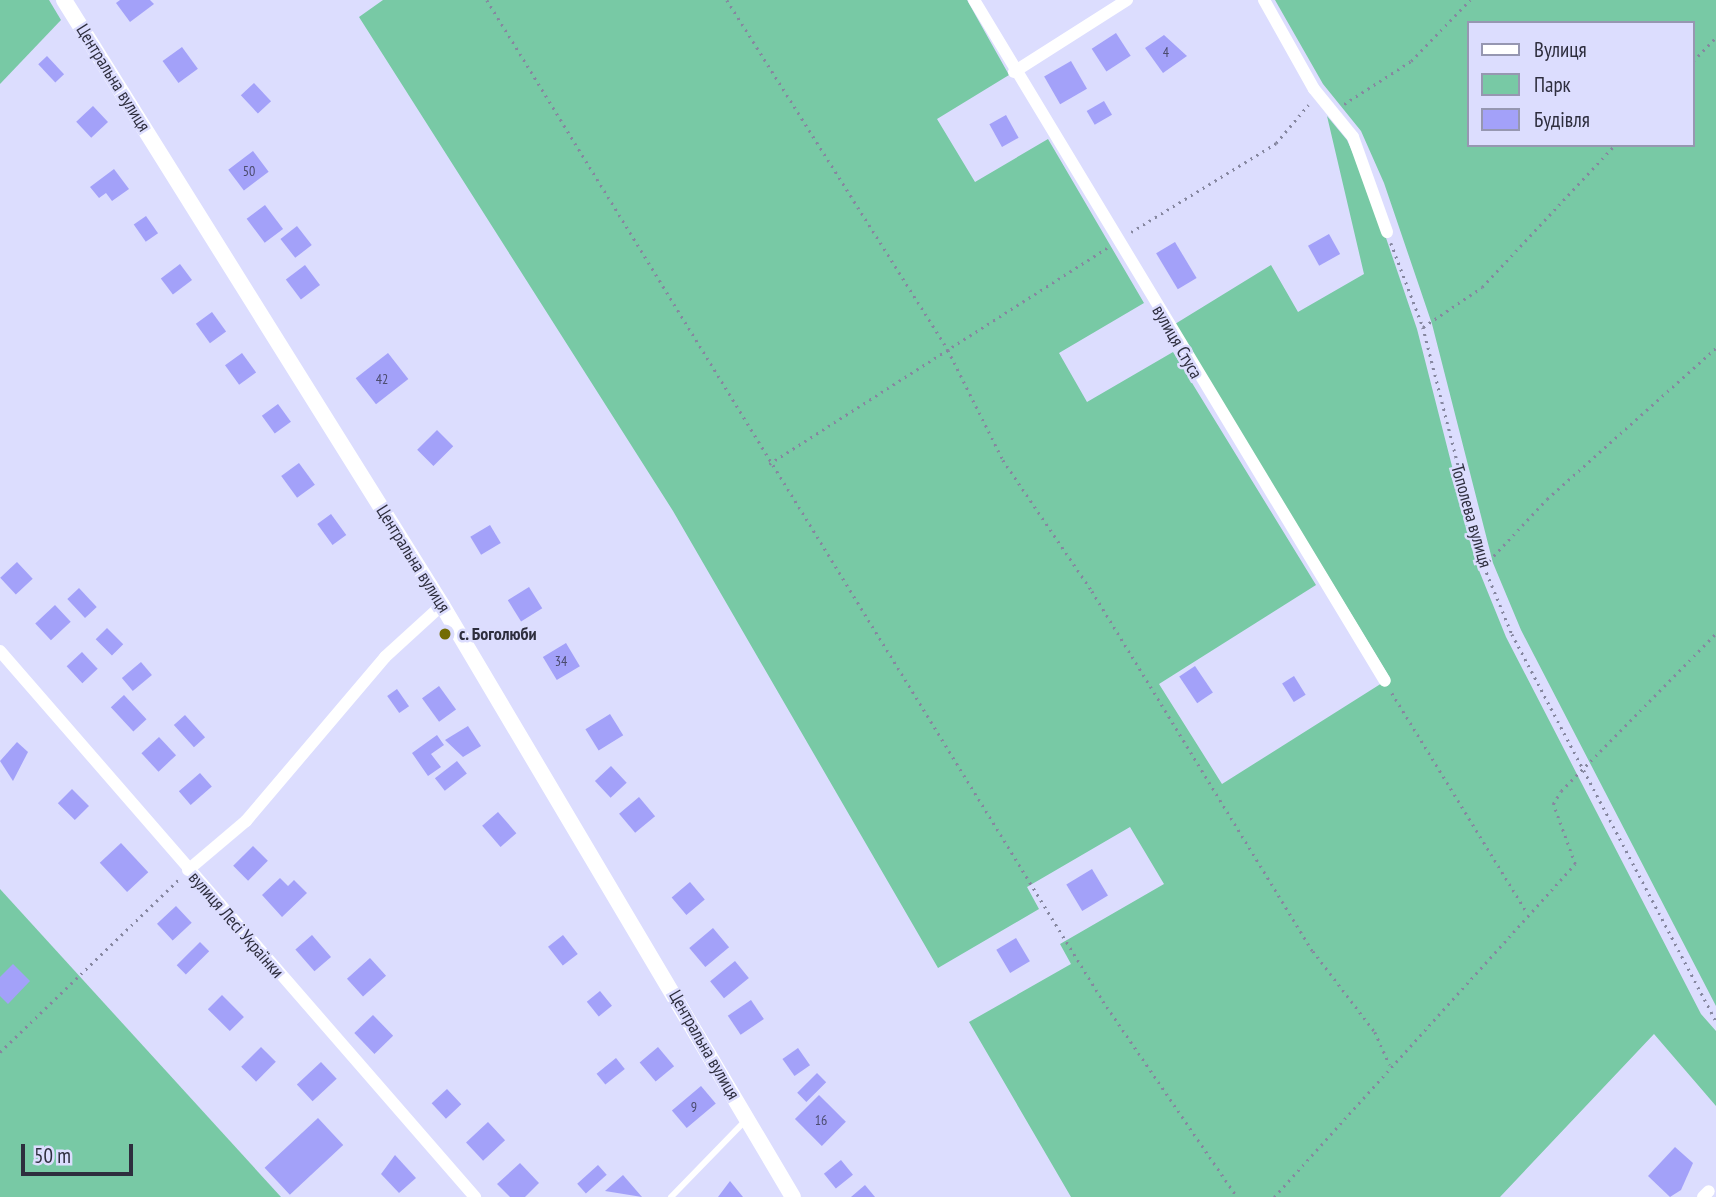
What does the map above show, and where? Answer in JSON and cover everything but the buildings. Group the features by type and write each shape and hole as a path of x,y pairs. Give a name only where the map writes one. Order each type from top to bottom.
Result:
{"street":[{"name":"Центральна вулиця","path":"64,0 442,606 793,1197"},
{"name":"вулиця Стуса","path":"974,0 1014,72 1119,240 1385,681"},
{"path":"1014,72 1127,0"},
{"path":"1264,0 1314,89 1353,136 1387,232"},
{"path":"188,870 246,821 385,657 442,606"},
{"name":"вулиця Лесі Українки","path":"0,650 188,870 475,1197"}],"lane":[{"path":"671,1197 747,1119"}],"path":[{"path":"487,0 769,464 1102,1001 1237,1197"},
{"path":"727,0 948,350 1003,460 1092,591 1313,951 1376,1032 1390,1065"},
{"path":"1332,112 1411,61 1470,0"},
{"path":"1695,59 1716,37"},
{"path":"769,464 1276,143 1303,117 1314,89"},
{"path":"1423,327 1482,287 1613,147"},
{"name":"Тополева вулиця","path":"1387,232 1423,327 1484,566 1716,1020"},
{"path":"1484,566 1546,499 1716,348"},
{"path":"1274,1197 1527,912 1576,863 1553,804 1716,633"},
{"path":"1385,681 1527,912"},
{"path":"0,1052 188,870"}],"green space":[{"path":"0,0 49,0 61,20 0,84"},
{"path":"383,0 967,0 1009,75 937,119 975,182 1048,139 1144,303 1059,353 1087,402 1173,352 1316,585 1159,684 1222,784 1390,678 1175,324 1271,265 1298,312 1364,274 1327,116 1347,140 1369,188 1417,329 1478,568 1506,637 1701,1014 1716,1031 1716,1106 1654,1034 1500,1197 1071,1197 969,1022 1071,964 1060,944 1164,884 1130,827 1027,887 1039,909 938,968 673,511 359,17"},
{"path":"1275,0 1716,0 1716,1006 1521,630 1493,563 1432,324 1384,183 1361,131 1323,84"},
{"path":"0,889 281,1197 0,1197"}],"place":[{"name":"с. Боголюби","path":"445,634"}]}
